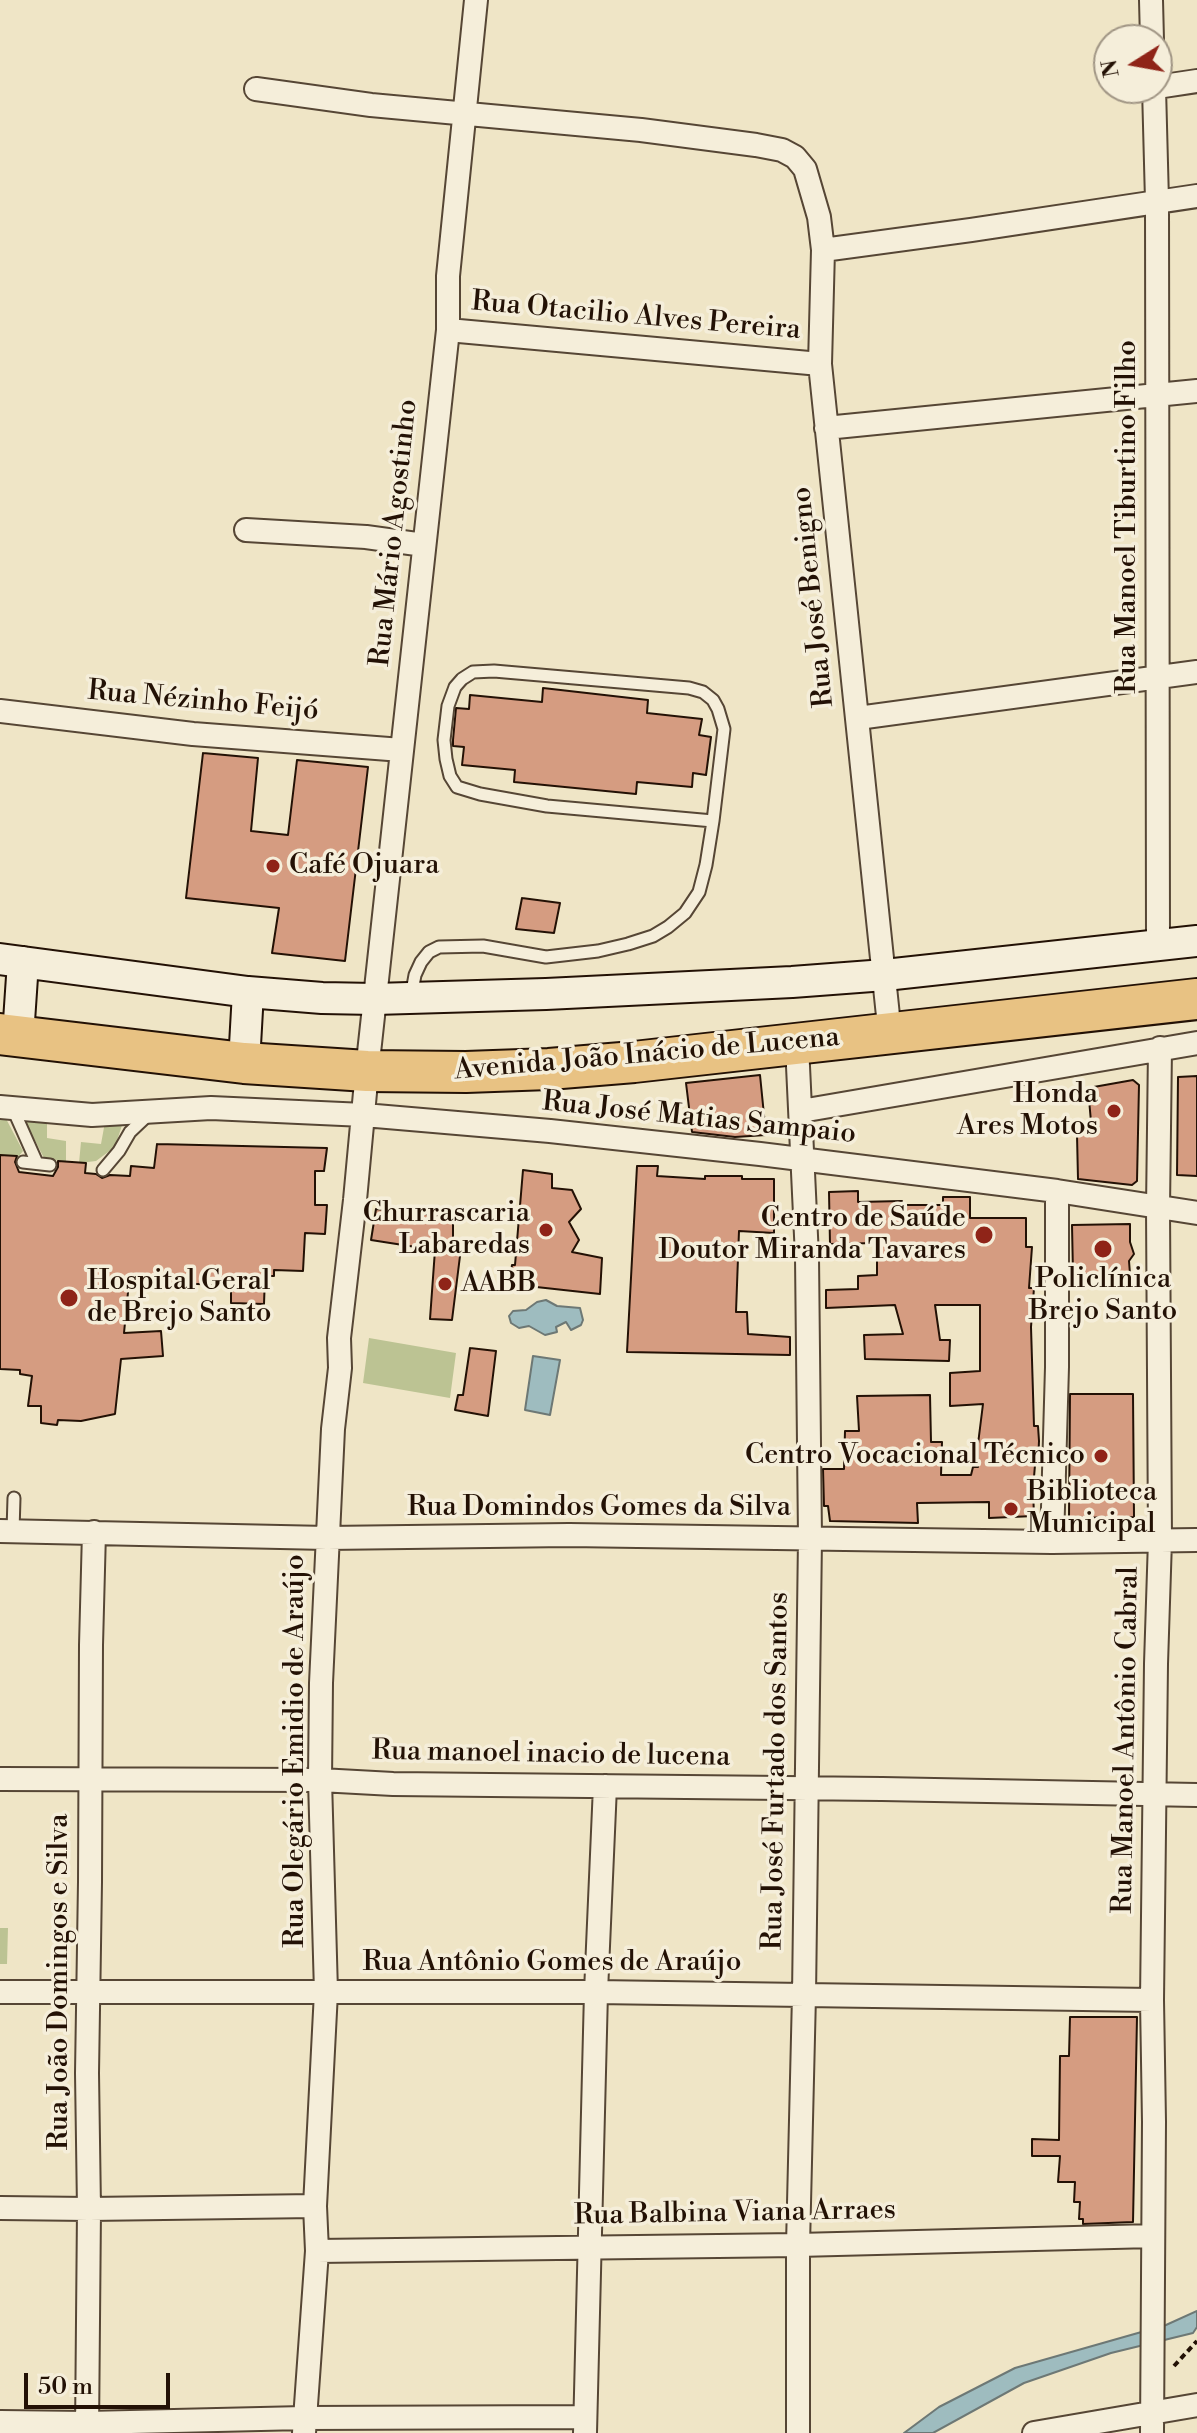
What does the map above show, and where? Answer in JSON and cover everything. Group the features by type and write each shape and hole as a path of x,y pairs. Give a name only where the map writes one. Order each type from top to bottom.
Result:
{"highway":[{"name":"Avenida João Inácio de Lucena","path":"9,1035 244,1063 367,1071 466,1072 549,1069 797,1045 1197,999"}],"street":[{"name":"Rua Mário Agostinho","path":"367,1071 448,330 448,276 476,0"},
{"path":"1151,0 1152,24"},
{"path":"1173,84 1197,81"},
{"path":"256,89 371,105 463,113"},
{"name":"Rua Manoel Tiburtino Filho","path":"1155,104 1158,945"},
{"name":"Rua José Benigno","path":"463,113 670,134 782,150 795,157 805,169 819,217 823,250 820,364 890,1035"},
{"path":"823,250 1197,196"},
{"name":"Rua Otacilio Alves Pereira","path":"448,330 820,364"},
{"path":"826,428 1197,391"},
{"path":"246,530 366,537 424,545"},
{"path":"858,718 1197,672"},
{"name":"Rua Nézinho Feijó","path":"0,711 193,734 402,750"},
{"path":"9,1035 11,961 248,992 375,999 608,991 885,975 1197,941"},
{"path":"244,1063 248,992"},
{"path":"801,1111 1197,1043"},
{"name":"Rua José Furtado dos Santos","path":"797,1045 807,1257 810,1538 798,2245 798,2433"},
{"name":"Rua Manoel Antônio Cabral","path":"1152,2423 1152,2000 1160,1540 1160,1048"},
{"name":"Rua Olegário Emidio de Araújo","path":"304,2426 317,2251 315,2206 326,1992 320,1780 321,1683 333,1429 340,1368 331,1338 364,1115 367,1071"},
{"name":"Rua José Matias Sampaio","path":"7,1107 92,1115 211,1108 364,1115 550,1131 1057,1191 1197,1213"},
{"path":"1052,1542 1057,1191"},
{"name":"Rua Domindos Gomes da Silva","path":"6,1531 327,1538 569,1535 1052,1542 1197,1540"},
{"name":"Rua João Domingos e Silva","path":"87,2428 87,2073 94,1532"},
{"name":"Rua manoel inacio de lucena","path":"0,1779 320,1780 393,1784 1197,1795"},
{"path":"0,2422 87,2428 585,2425 596,1992 605,1786"},
{"name":"Rua Antônio Gomes de Araújo","path":"0,1992 596,1992 1152,2000"},
{"path":"0,2208 315,2206"},
{"name":"Rua Balbina Viana Arraes","path":"317,2251 798,2245 1153,2236"},
{"path":"1034,2433 1152,2423 1197,2405"}],"lane":[{"path":"411,997 421,962 429,952 439,947 483,946 546,957 598,951 653,936 685,913 699,892 706,865 713,821 724,729 713,700 703,692 689,688 494,671 473,672 455,687 448,706 444,740 446,759 450,776 457,787 547,806 713,821"},
{"path":"7,1107 37,1163"},
{"path":"104,1170 130,1132 152,1111"},
{"path":"23,1162 50,1165"},
{"path":"6,1531 14,1498"}],"green space":[{"path":"0,1113 3,1113 23,1151 19,1156 0,1155"},
{"path":"47,1114 47,1138 66,1141 66,1162 44,1158 22,1115"},
{"path":"105,1122 123,1122 115,1147 96,1161 79,1163 81,1142 101,1144"},
{"path":"369,1338 456,1353 450,1398 363,1383"},
{"path":"0,1928 8,1928 7,1964 0,1964"}],"water":[{"path":"546,1300 557,1306 580,1308 581,1325 571,1330 566,1322 556,1327 557,1332 545,1335 529,1326 519,1328 511,1323 509,1316 513,1311 526,1310"},
{"path":"533,1356 560,1360 550,1415 525,1410"},
{"path":"1197,2311 1197,2327 1193,2333 1111,2353 1024,2383 933,2433 904,2433 939,2407 1015,2368 1166,2325"}],"building":[{"path":"543,688 648,700 647,713 702,719 699,735 711,737 706,775 693,773 692,787 637,782 636,794 514,782 515,770 462,765 464,747 453,746 456,708 469,709 470,695 542,702"},
{"name":"Café Ojuara","path":"203,753 258,758 251,831 288,835 297,760 368,767 345,961 272,953 279,908 186,898"},
{"path":"522,898 560,903 554,933 516,929"},
{"path":"760,1075 766,1135 735,1137 692,1132 686,1083"},
{"path":"1197,1076 1197,1176 1177,1175 1178,1077"},
{"name":"Honda Ares Motos","path":"1133,1080 1139,1085 1137,1181 1132,1185 1078,1179 1077,1135 1092,1133 1088,1088"},
{"path":"157,1144 327,1148 324,1171 315,1171 315,1205 327,1205 325,1234 305,1233 303,1271 274,1270 274,1276 265,1276 264,1304 231,1303 231,1285 129,1282 124,1333 161,1331 163,1356 121,1359 115,1414 81,1421 58,1420 57,1425 41,1423 41,1406 28,1406 32,1376 20,1374 20,1370 0,1369 0,1155 17,1156 15,1162 19,1172 53,1176 58,1161 86,1163 85,1173 102,1178 110,1175 130,1176 131,1166 154,1168"},
{"path":"637,1166 658,1166 657,1176 774,1179 774,1233 739,1231 736,1312 747,1312 748,1334 790,1337 790,1355 627,1352"},
{"name":"Churrascaria Labaredas","path":"523,1170 552,1174 552,1188 572,1190 581,1209 569,1222 579,1240 572,1252 602,1258 600,1294 509,1284 512,1265 515,1265"},
{"path":"858,1191 858,1202 902,1201 902,1205 943,1205 943,1197 970,1197 970,1218 1026,1218 1026,1247 1032,1247 1029,1288 1034,1288 1031,1327 1034,1426 1038,1426 1039,1441 1033,1489 1034,1516 989,1518 989,1502 917,1503 918,1523 830,1521 828,1506 824,1506 823,1469 844,1469 845,1431 859,1431 857,1396 930,1395 931,1442 942,1442 941,1475 971,1475 973,1467 978,1467 983,1404 950,1406 950,1373 980,1371 980,1305 935,1305 940,1340 950,1340 949,1361 865,1359 864,1335 903,1334 895,1305 826,1308 826,1290 858,1289 858,1276 877,1275 877,1243 830,1244 829,1192"},
{"name":"AABB","path":"376,1209 453,1217 453,1245 461,1248 452,1320 430,1319 435,1250 371,1240"},
{"name":"Policlínica Brejo Santo","path":"1130,1224 1134,1254 1129,1261 1130,1274 1073,1274 1072,1225"},
{"path":"470,1348 496,1351 488,1416 455,1410 458,1395 463,1395"},
{"name":"Centro Vocacional Técnico","path":"1070,1394 1133,1394 1134,1517 1069,1518"},
{"path":"1070,2017 1137,2017 1133,2222 1083,2224 1083,2219 1079,2219 1080,2202 1074,2202 1075,2182 1058,2182 1060,2156 1032,2156 1032,2139 1059,2140 1060,2056 1069,2056"}],"place":[{"name":"Café Ojuara","path":"273,866"},
{"name":"Honda Ares Motos","path":"1114,1111"},
{"name":"Churrascaria Labaredas","path":"546,1230"},
{"name":"Centro de Saúde Doutor Miranda Tavares","path":"984,1235"},
{"name":"Policlínica Brejo Santo","path":"1103,1249"},
{"name":"AABB","path":"445,1284"},
{"name":"Hospital Geral de Brejo Santo","path":"69,1298"},
{"name":"Centro Vocacional Técnico","path":"1101,1456"},
{"name":"Biblioteca Municipal","path":"1011,1509"}]}
